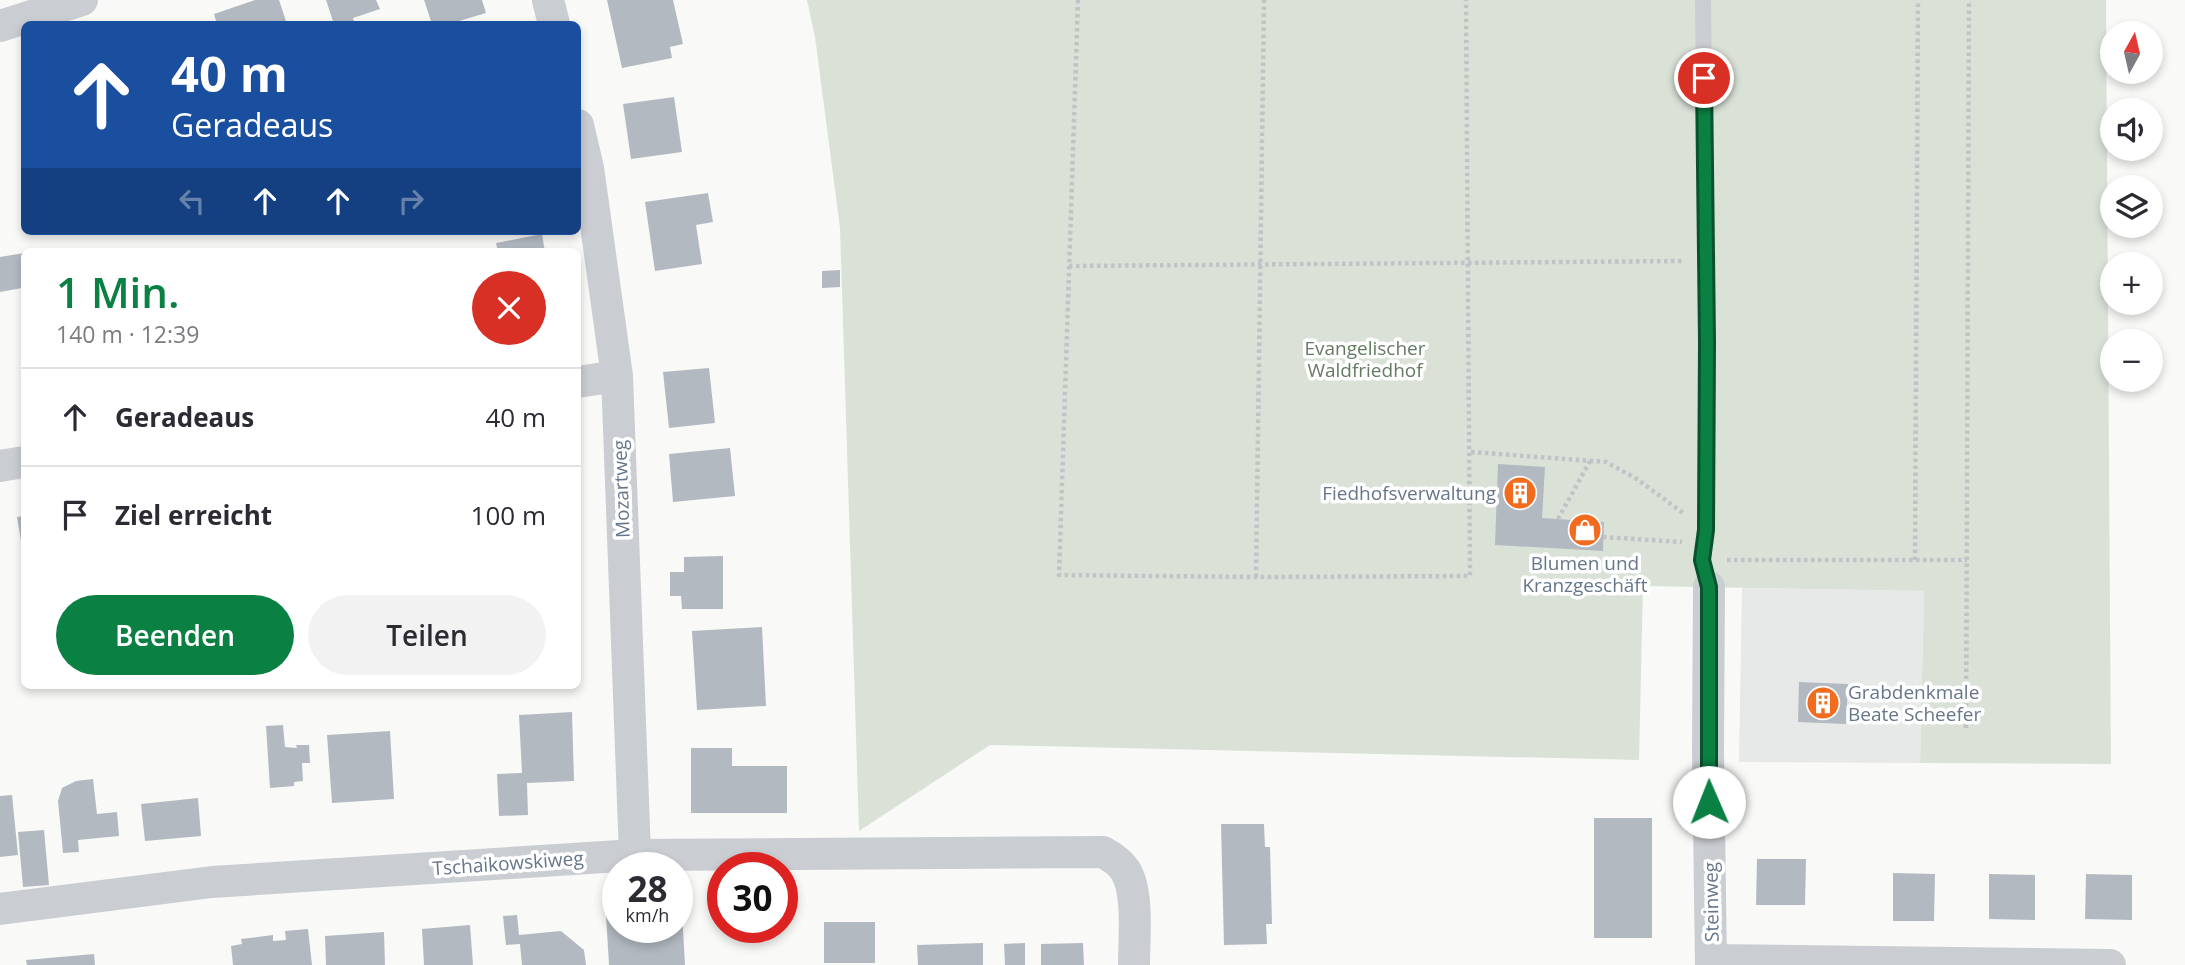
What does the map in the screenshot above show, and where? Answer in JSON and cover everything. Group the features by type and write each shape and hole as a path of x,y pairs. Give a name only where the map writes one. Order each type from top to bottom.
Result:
{"street":[{"path":"0,26 82,0"},
{"path":"548,0 553,21"},
{"name":"Mozartweg","path":"581,138 588,168 617,376 635,852"},
{"path":"581,382 617,376"},
{"path":"0,466 21,462"},
{"name":"Steinweg","path":"1705,555 1711,962"},
{"name":"Tschaikowskiweg","path":"693,855 1103,852 1126,871 1133,889 1135,965"},
{"name":"Tschaikowskiweg","path":"0,909 212,882 602,857"},
{"path":"1711,962 2110,965"}],"lane":[{"path":"1703,0 1705,555"}],"path":[{"path":"1078,0 1059,575 1256,577 1470,576 1466,0"},
{"path":"1256,577 1264,0"},
{"path":"1915,560 1918,0"},
{"path":"1966,728 1969,0"},
{"path":"1069,266 1706,261"},
{"path":"1471,452 1606,462 1637,479 1705,555"},
{"path":"1558,519 1590,461"},
{"path":"1603,537 1705,555 1967,560"}],"shaded area":[{"path":"1742,588 1924,591 1920,763 1739,762"}],"green space":[{"name":"Evangelischer Waldfriedhof","path":"807,0 2106,0 2106,21 2100,21 2100,84 2107,84 2107,98 2100,98 2100,161 2107,161 2107,175 2100,175 2100,238 2108,238 2108,252 2100,252 2100,315 2108,315 2108,329 2100,329 2100,392 2109,392 2111,764 1920,763 1924,591 1643,586 1639,760 990,745 859,831 840,228 815,37"}],"building":[{"path":"255,0 279,0 286,21 216,21 214,14"},
{"path":"326,0 376,0 380,9 353,18 354,21 333,21"},
{"path":"424,0 482,0 486,13 459,21 431,21"},
{"path":"607,0 673,0 683,44 670,47 672,58 622,68"},
{"path":"674,97 682,152 631,159 623,104"},
{"path":"708,193 713,222 696,225 702,264 655,271 645,202"},
{"path":"542,235 544,248 497,248 496,243"},
{"path":"21,254 21,288 0,292 0,257"},
{"path":"840,270 840,287 822,288 822,271"},
{"path":"709,368 715,423 669,428 663,372"},
{"path":"730,448 735,496 673,502 669,454"},
{"name":"Fiedhofsverwaltung","path":"1498,464 1545,467 1542,518 1604,522 1603,551 1495,545"},
{"path":"21,516 21,540 17,517"},
{"path":"723,556 723,609 682,609 681,596 670,596 670,572 684,572 684,557"},
{"path":"762,627 766,706 697,710 692,631"},
{"name":"Grabdenkmale Beate Scheefer","path":"1799,682 1848,684 1846,724 1798,722"},
{"path":"572,712 574,781 527,783 528,815 499,816 497,774 522,773 519,715"},
{"path":"283,725 285,747 309,745 310,763 302,763 303,781 294,782 294,786 270,788 266,726"},
{"path":"390,731 394,799 332,803 327,735"},
{"path":"691,748 732,748 732,766 787,766 787,813 691,813"},
{"path":"93,779 97,814 117,812 119,836 78,840 79,852 63,853 58,801 62,788 76,781"},
{"path":"12,795 18,855 0,857 0,796"},
{"path":"198,798 201,836 145,841 141,804"},
{"path":"1594,818 1652,818 1652,938 1594,938"},
{"path":"1221,824 1264,824 1265,847 1270,847 1272,924 1266,924 1267,944 1224,945"},
{"path":"44,830 49,885 23,887 18,832"},
{"path":"1757,859 1806,859 1805,905 1756,905"},
{"path":"1893,873 1935,874 1934,921 1893,921"},
{"path":"1989,874 2035,875 2035,920 1989,919"},
{"path":"2086,874 2132,875 2132,920 2085,919"},
{"path":"517,915 519,935 561,931 584,950 586,965 522,965 520,944 506,945 503,916"},
{"path":"824,922 875,922 875,963 824,963"},
{"path":"470,925 473,965 424,965 422,929"},
{"path":"308,929 312,965 233,965 231,946 242,944 241,939 273,935 273,941 286,940 285,931"},
{"path":"384,932 385,965 326,965 325,936"},
{"path":"608,943 684,943 685,965 609,965"},
{"path":"983,943 983,965 918,965 917,945"},
{"path":"1025,943 1025,965 1005,965 1004,944"},
{"path":"1083,943 1084,965 1041,965 1041,944"},
{"path":"94,954 95,965 27,965 26,960"}],"place":[{"name":"Fiedhofsverwaltung","path":"1520,493"},
{"name":"Blumen und Kranzgeschäft","path":"1585,530"},
{"name":"Grabdenkmale Beate Scheefer","path":"1823,703"}],"route":[{"path":"1704,78 1707,342 1706,530 1702,560 1709,587 1709,802"}]}
